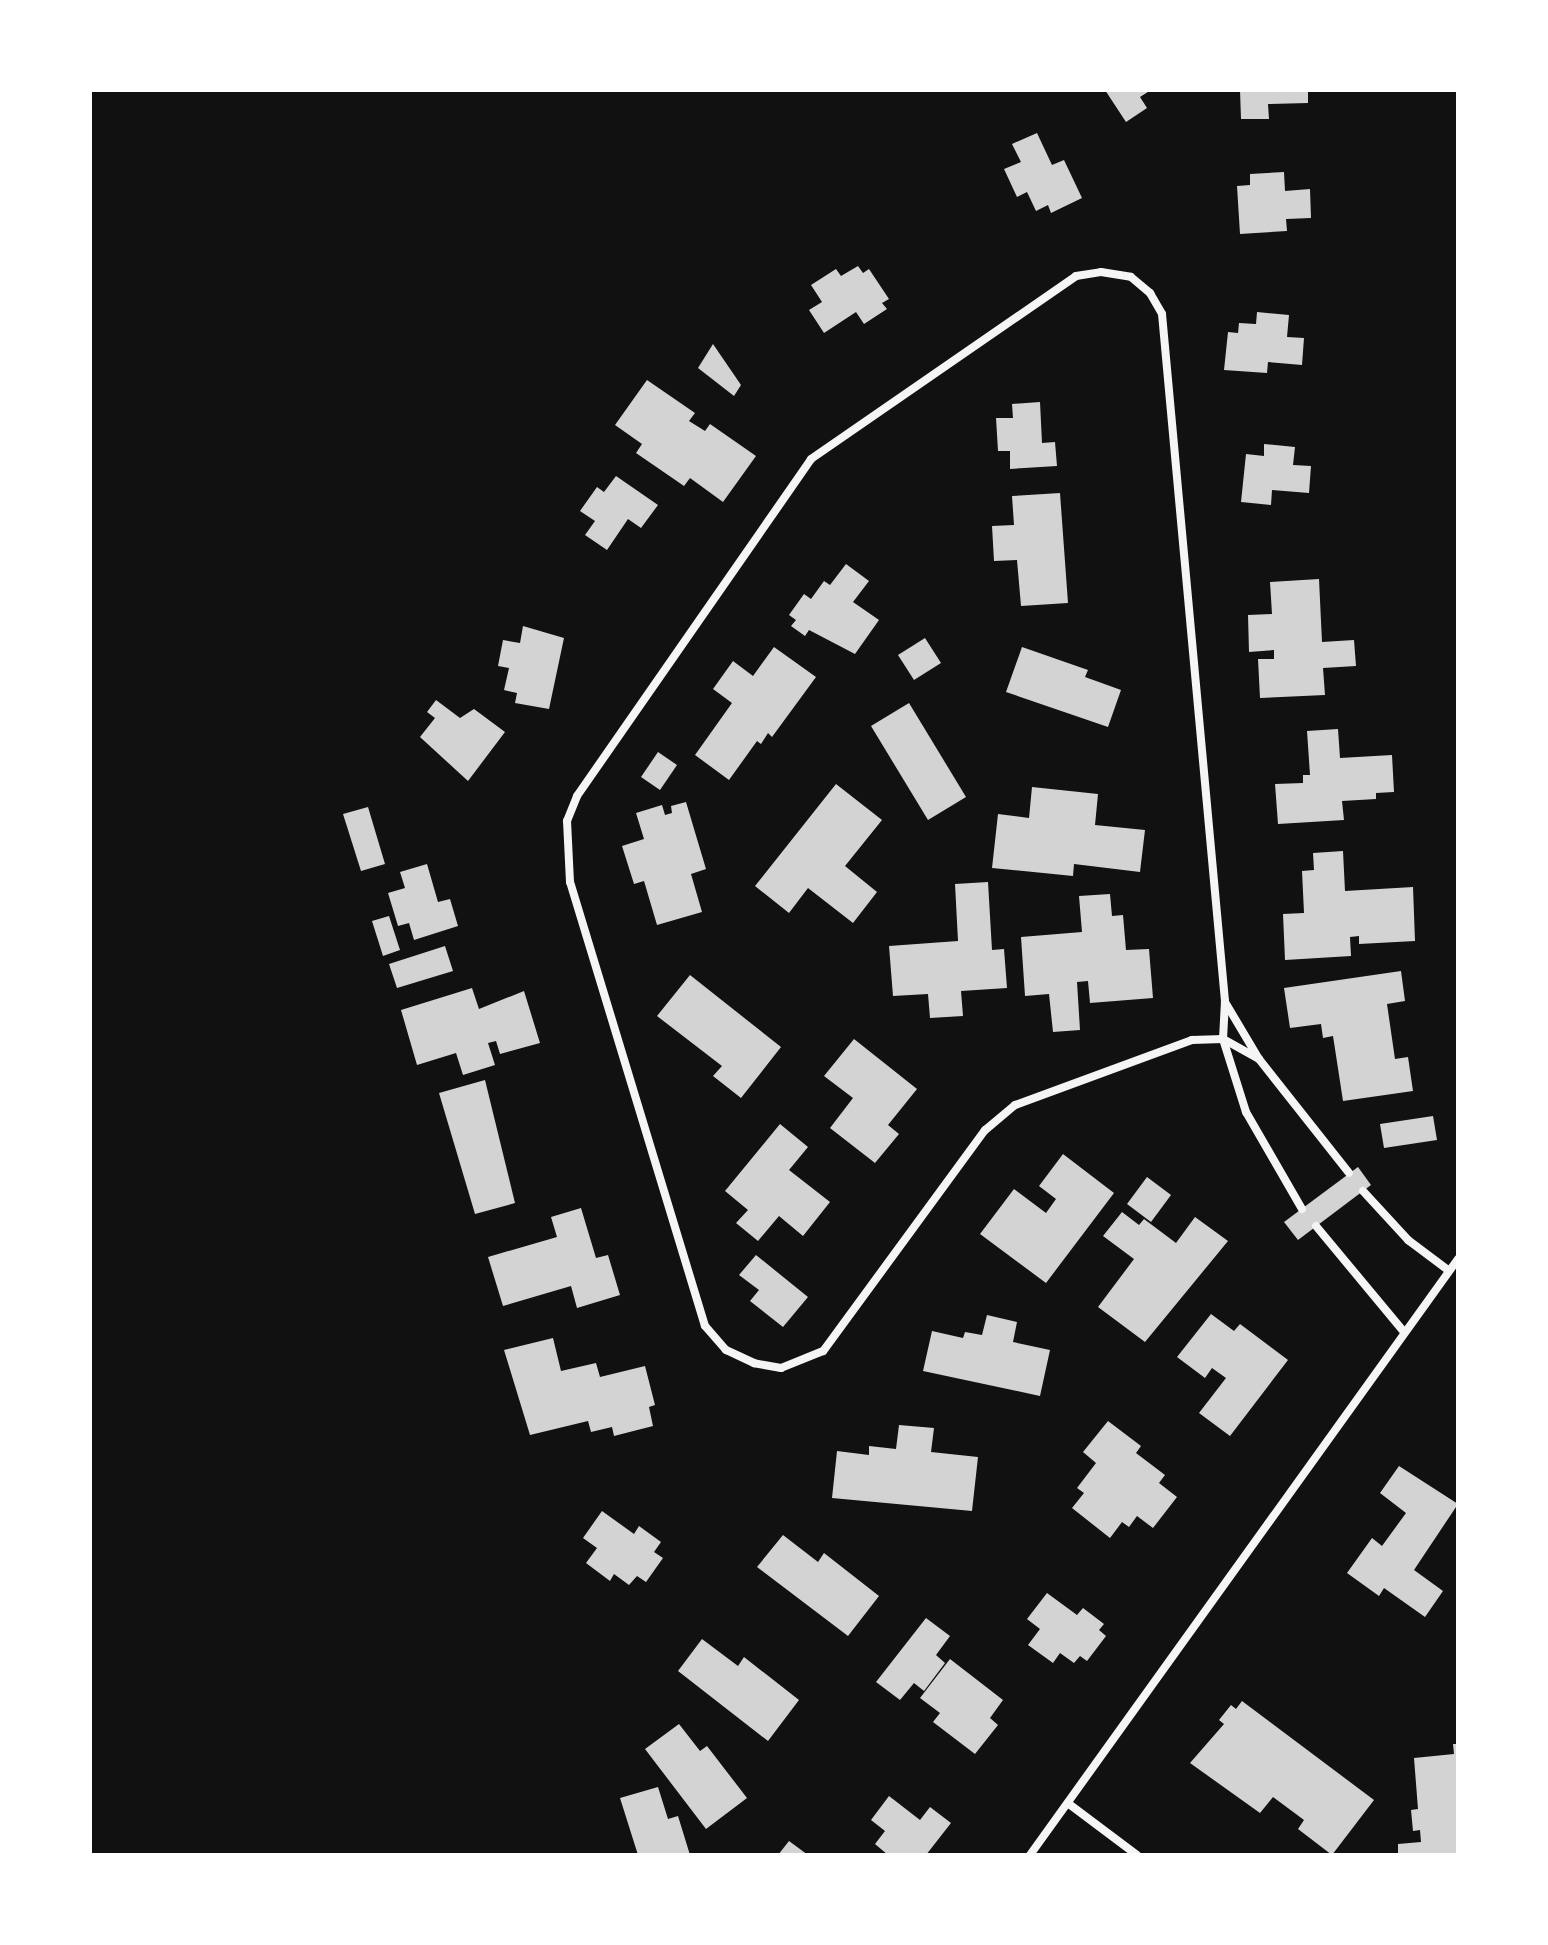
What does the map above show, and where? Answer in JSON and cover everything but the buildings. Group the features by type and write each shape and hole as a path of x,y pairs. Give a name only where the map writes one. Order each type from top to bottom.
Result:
{"street":[{"path":"1259,1059 1223,1039 1192,1040 1157,1050 1015,1105 985,1130 823,1351 781,1368 754,1363 726,1350 705,1326 570,882 567,821 577,796 811,459 1076,276 1101,272 1131,277 1150,293 1164,327 1225,1001 1223,1039 1246,1112 1302,1209"},
{"path":"1225,1001 1259,1059 1349,1173"},
{"path":"1363,1191 1408,1240 1448,1270"},
{"path":"1316,1226 1404,1332"},
{"path":"1046,1855 1033,1851 1458,1259"},
{"path":"1069,1804 1137,1855"}]}
